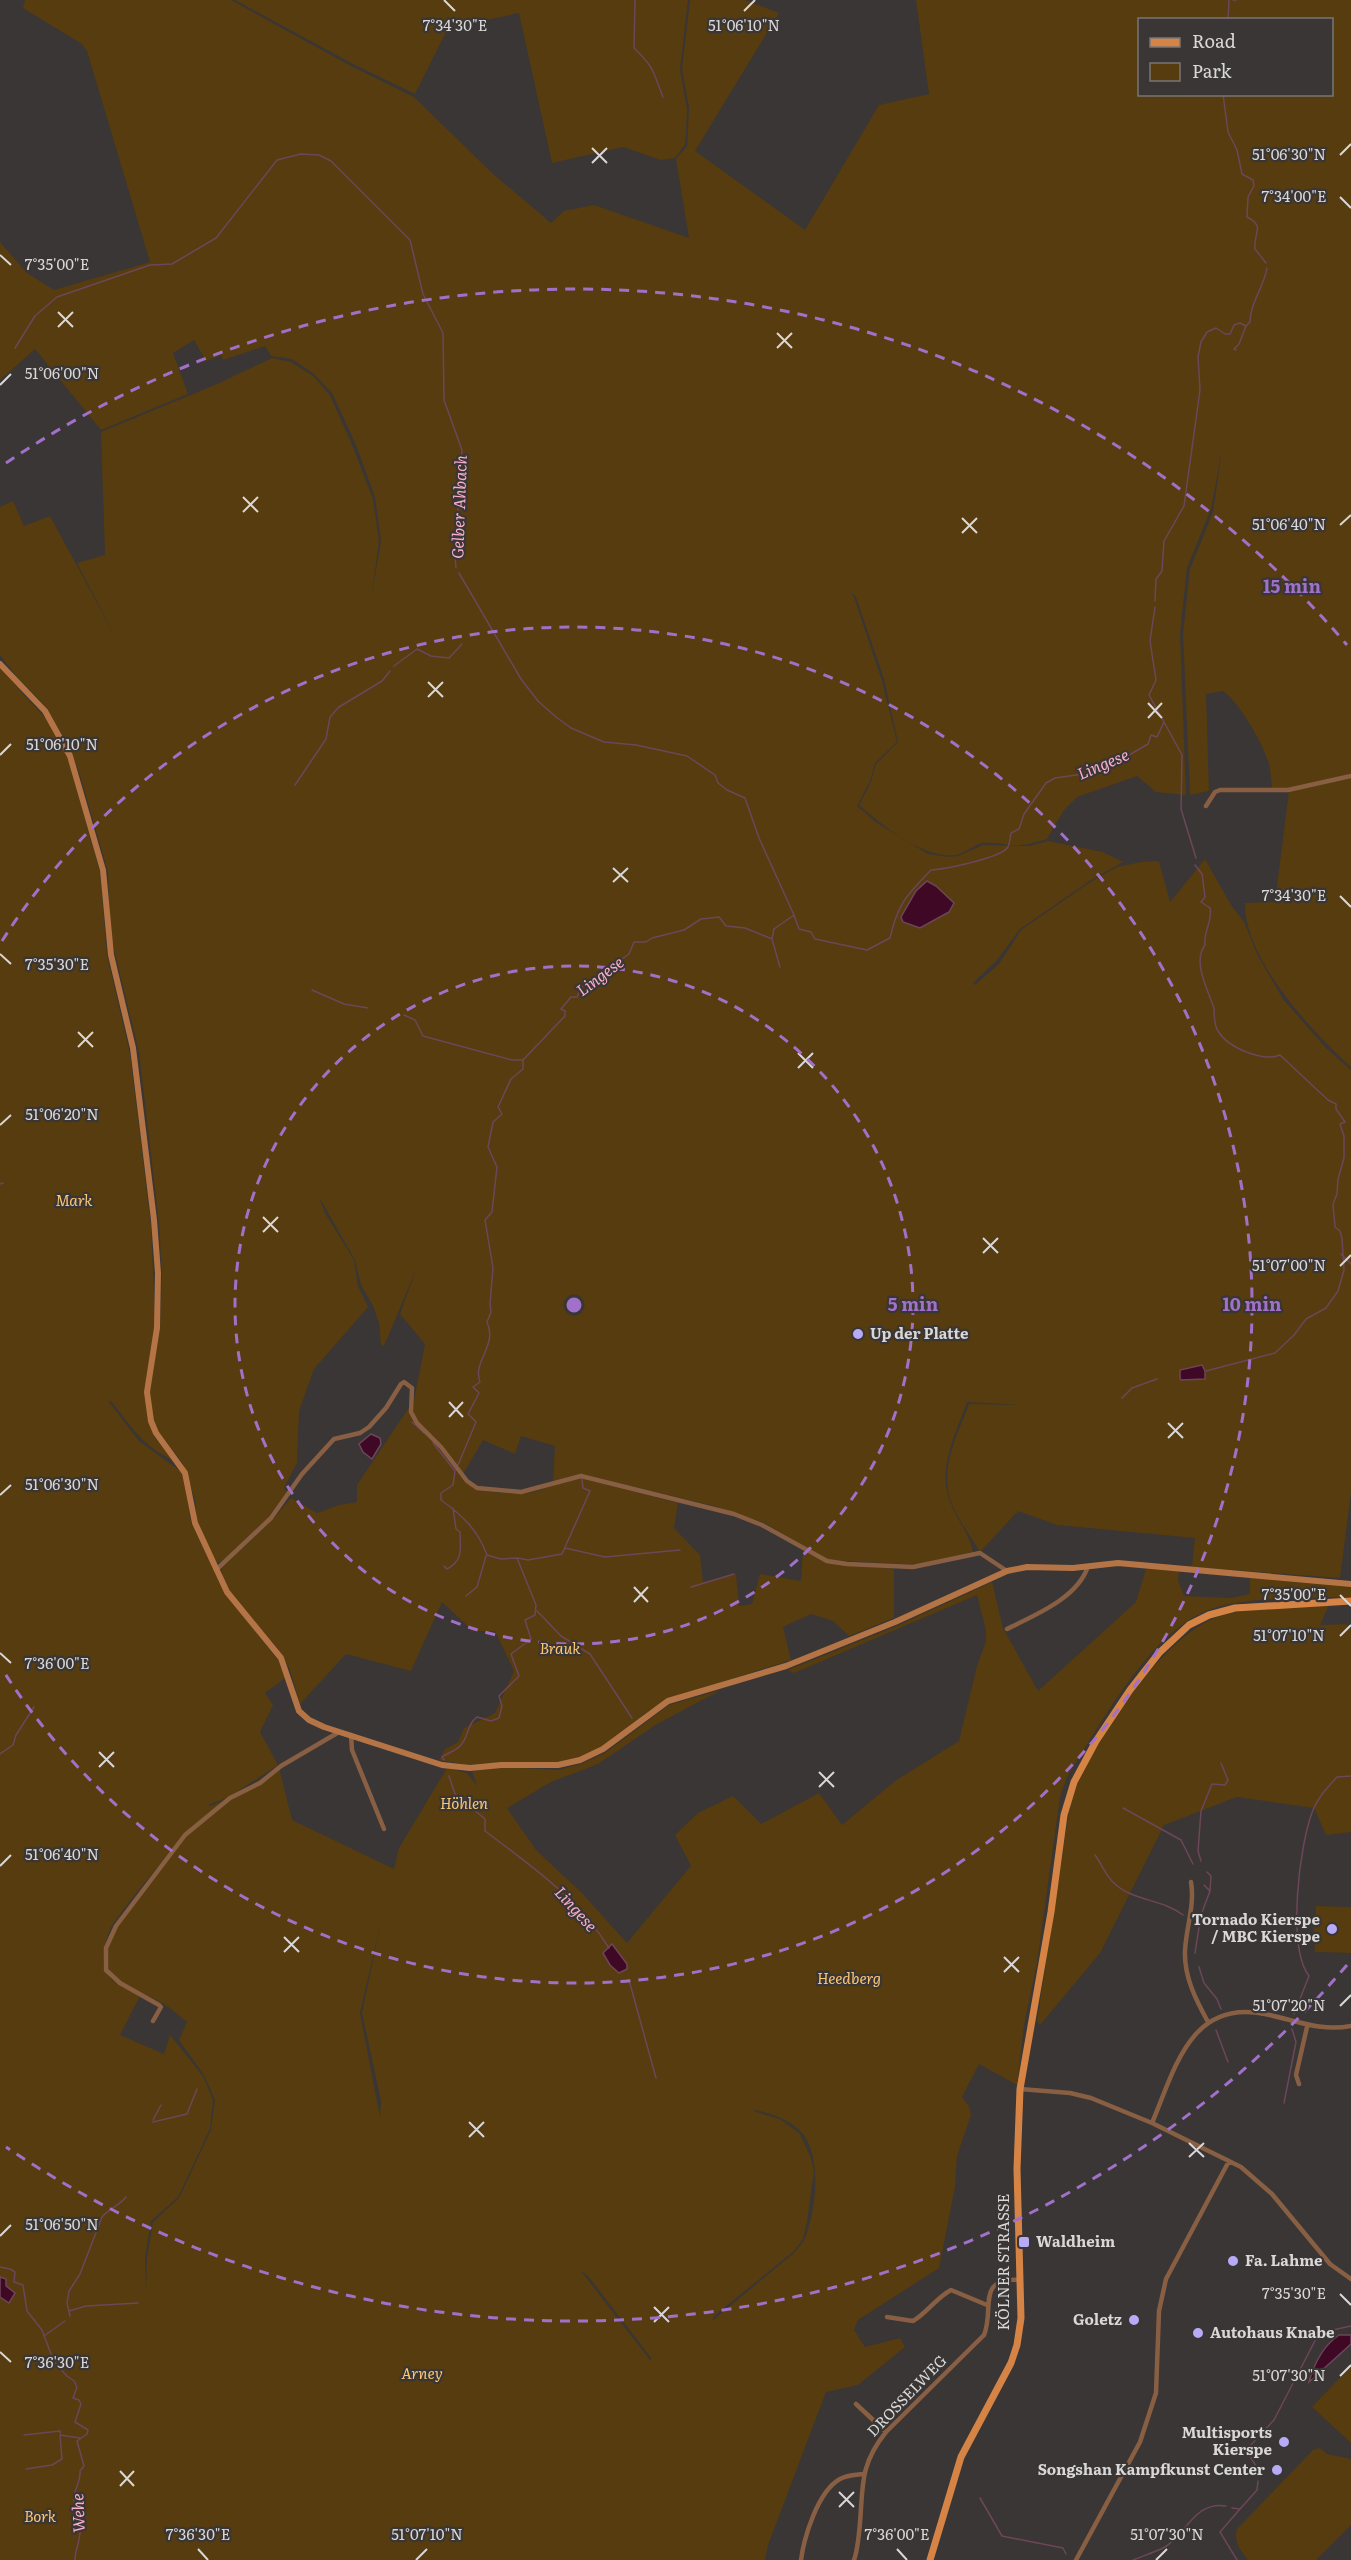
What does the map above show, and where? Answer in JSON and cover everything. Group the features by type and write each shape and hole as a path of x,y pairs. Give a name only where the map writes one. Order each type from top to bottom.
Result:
{"main road":[{"name":"KÖLNER STRASSE","path":"930,2560 961,2457 1011,2363 1017,2345 1021,2319 1017,2169 1020,2090 1068,1798 1083,1762 1130,1690 1173,1640 1189,1626 1224,1610 1260,1605 1351,1601"}],"street":[{"path":"0,664 45,711 70,756 103,870 111,955 133,1048 158,1273 157,1328 147,1392 151,1422 156,1433 185,1473 195,1522 227,1592 281,1658 299,1711 309,1720 442,1765 470,1768 501,1765 558,1765 580,1760 603,1749 668,1701 786,1666 895,1622 1006,1571 1027,1567 1073,1568 1118,1563 1351,1584"},
{"path":"1206,806 1215,792 1220,790 1288,790 1351,776"},
{"path":"216,1570 272,1518 302,1474 334,1438 360,1433 369,1427 404,1382 412,1388 411,1412 417,1423 441,1447 467,1481 477,1488 521,1492 581,1476 734,1514 762,1525 827,1561 870,1567 913,1567 980,1553 1006,1571"},
{"path":"1007,1629 1047,1608 1070,1592 1085,1576 1088,1566"},
{"path":"153,2021 161,2007 120,1983 106,1970 106,1948 116,1926 185,1835 230,1798 340,1732"},
{"path":"351,1735 356,1761 384,1828"},
{"path":"1191,1882 1193,1893 1185,1952 1186,1966 1188,1981 1208,2022"},
{"path":"1152,2123 1181,2055 1193,2034 1208,2022 1224,2014 1236,2012 1264,2014 1307,2027 1333,2029 1351,2027"},
{"path":"1299,2084 1296,2075 1307,2027"},
{"path":"1020,2090 1081,2095 1152,2123 1229,2161 1264,2185 1327,2260 1351,2279"},
{"path":"1076,2560 1140,2442 1156,2393 1158,2311 1166,2279 1229,2161"},
{"name":"DROSSELWEG","path":"854,2560 861,2514 863,2474 873,2448 886,2432 984,2335 990,2291 996,2284 1004,2280 1020,2280"},
{"path":"887,2317 913,2321 920,2317 939,2297 951,2290 987,2305"},
{"path":"856,2404 886,2432"},
{"path":"801,2560 815,2512 828,2488 840,2479 863,2474"}],"green space":[{"path":"25,0 231,0 351,66 414,97 492,173 551,223 564,211 594,205 689,238 676,159 687,146 689,108 682,69 690,0 745,0 779,13 695,151 805,230 879,105 929,94 916,0 1351,0 1351,775 1289,788 1272,788 1269,764 1262,746 1237,705 1223,691 1206,694 1209,791 1190,795 1183,634 1190,569 1213,512 1222,450 1211,509 1187,568 1180,633 1186,795 1156,792 1137,776 1077,797 1064,810 1047,839 1038,842 1024,845 982,843 956,855 944,855 917,847 879,822 859,805 871,782 876,764 898,742 884,679 856,597 850,592 854,597 882,681 897,742 875,763 870,781 857,806 877,823 928,854 958,856 983,845 1030,846 1048,841 1103,852 1123,862 1091,880 1020,929 997,960 973,983 975,985 999,964 1021,930 1092,881 1117,867 1159,861 1170,902 1205,859 1231,905 1244,922 1258,956 1283,999 1326,1048 1351,1070 1351,1493 1340,1578 1192,1567 1195,1538 1057,1525 1018,1511 980,1552 959,1519 950,1499 947,1474 952,1450 969,1404 1023,1405 967,1402 949,1451 946,1476 947,1489 950,1501 973,1552 918,1565 827,1560 765,1523 714,1506 581,1474 553,1482 555,1446 521,1436 515,1454 483,1440 463,1474 435,1438 419,1424 414,1413 414,1400 425,1344 400,1314 416,1270 384,1346 381,1345 379,1323 373,1306 361,1285 355,1260 319,1197 325,1213 354,1260 358,1286 368,1307 314,1369 299,1411 297,1463 284,1488 288,1493 270,1516 221,1562 216,1562 197,1523 195,1499 183,1464 158,1431 153,1435 173,1460 145,1442 111,1401 109,1402 139,1441 183,1473 191,1522 224,1592 278,1660 285,1678 265,1693 273,1705 260,1732 278,1765 229,1797 208,1805 211,1806 227,1799 184,1834 126,1906 111,1927 106,1941 103,1969 112,1980 140,1996 120,2035 164,2054 170,2035 203,2076 213,2100 210,2129 178,2197 151,2221 145,2258 146,2288 147,2258 153,2222 179,2198 211,2130 215,2100 204,2075 179,2040 187,2022 164,2004 117,1979 108,1968 108,1949 114,1931 185,1836 230,1798 279,1768 292,1820 394,1869 399,1848 447,1768 467,1773 477,1786 472,1771 502,1767 558,1770 581,1764 605,1753 669,1705 721,1690 657,1724 598,1764 551,1782 507,1808 536,1850 581,1892 627,1943 691,1866 675,1835 698,1813 733,1796 761,1824 819,1793 842,1825 895,1781 959,1741 977,1666 986,1641 986,1630 977,1595 794,1673 788,1670 897,1626 992,1582 1003,1628 1038,1691 1136,1602 1146,1569 1179,1571 1178,1580 1184,1596 1231,1598 1250,1594 1250,1577 1351,1586 1351,1597 1257,1600 1221,1606 1206,1611 1185,1623 1145,1660 1110,1708 1067,1777 1060,1797 1037,1963 1024,2025 1017,2085 979,2064 962,2097 969,2106 971,2115 957,2156 955,2187 939,2268 858,2320 854,2330 865,2347 900,2338 905,2347 858,2385 826,2392 768,2545 765,2560 0,2560 0,668 47,720 67,756 100,872 107,955 130,1054 151,1226 155,1318 160,1324 162,1275 159,1223 139,1052 110,933 108,872 79,772 65,739 42,702 16,676 0,655 0,507 13,501 24,526 50,516 116,638 77,563 105,555 101,432 217,384 272,358 291,362 313,376 330,395 353,447 373,499 379,541 372,594 381,541 375,497 356,445 332,393 314,374 292,359 271,356 265,346 223,360 221,355 206,361 194,340 173,353 188,394 101,430 35,349 0,380 0,242 27,273 54,290 150,262 87,51 82,44 23,8","holes":["381,1922 362,2013 381,2101 380,2117 360,2013","753,2111 785,2120 800,2131 807,2141 815,2168 812,2213 805,2238 795,2252 712,2321 714,2316 794,2251 803,2239 807,2222 814,2171 800,2134 780,2119","581,2271 588,2276 652,2359 650,2360"]},
{"path":"235,0 688,0 680,69 687,109 685,144 675,158 661,160 623,147 552,163 519,13 448,28 415,94 351,63"},
{"path":"1351,777 1351,1067 1300,1014 1268,970 1248,925 1245,903 1275,902 1289,791"},
{"name":"Brauk","path":"410,1406 415,1422 435,1442 462,1478 479,1489 517,1494 537,1491 581,1478 678,1503 674,1528 700,1555 703,1582 736,1574 739,1606 752,1604 760,1574 801,1581 803,1551 826,1562 894,1569 894,1618 849,1636 833,1621 811,1614 783,1627 791,1660 668,1699 647,1712 602,1748 580,1758 558,1762 502,1762 469,1765 439,1760 445,1749 458,1742 464,1728 495,1713 514,1671 495,1631 473,1631 442,1602 411,1671 346,1654 300,1704 285,1661 276,1646 236,1601 223,1578 222,1568 273,1519 291,1498 317,1513 339,1505 357,1502 357,1485"},
{"path":"1329,1605 1320,1625 1346,1624 1351,1629 1351,1832 1326,1835 1314,1808 1237,1797 1164,1825 1100,1953 1040,2025 1037,2021 1069,1811 1074,1792 1089,1760 1119,1712 1136,1688 1175,1644 1195,1628 1215,1618 1242,1611"},
{"name":"Tornado Kierspe / MBC Kierspe","path":"1316,1906 1351,1907 1351,1953 1315,1952 1313,1922 1316,1917"},
{"path":"1351,2366 1351,2443 1312,2407"},
{"path":"1320,2448 1327,2454 1351,2459 1351,2525 1316,2560 1248,2560 1237,2542 1237,2529 1313,2450"}],"shaded area":[{"path":"927,881 936,886 954,903 949,912 920,928 903,922 901,917 916,891"},
{"path":"1202,1365 1205,1379 1181,1380 1180,1370"},
{"path":"371,1434 380,1438 381,1444 372,1459 363,1452 359,1444"},
{"path":"612,1944 627,1964 627,1969 619,1973 610,1965 603,1953"},
{"path":"0,2277 6,2279 6,2286 15,2293 9,2303 0,2297"},
{"path":"1339,2335 1351,2335 1351,2344 1309,2382 1320,2356 1328,2344"}],"waterway":[{"path":"635,0 634,48 650,66 663,97"},
{"name":"Lingese","path":"1228,18 1229,0"},
{"name":"Lingese","path":"1223,96 1228,132 1237,150 1242,174 1253,180 1254,186 1248,197 1247,217 1256,224 1255,249 1266,263"},
{"name":"Gelber Ahbach","path":"15,348 35,316 57,297 150,265 172,264 216,238 277,160 301,154 319,155 331,161 410,240 423,294 443,333 444,400 462,450 456,568"},
{"name":"Lingese","path":"1155,601 1156,579 1162,571 1164,541 1184,506 1200,390 1198,357 1201,342 1207,332 1216,328 1225,334 1230,334 1234,325 1240,323 1246,326 1250,322 1252,308 1267,268"},
{"path":"1236,350 1234,349 1239,344 1246,326"},
{"name":"Gelber Ahbach","path":"459,573 521,679 538,701 556,717 571,728 604,742 636,745 687,756 715,775 718,783 727,790 745,798 759,838 794,915"},
{"name":"Lingese","path":"458,1465 476,1422 468,1414 479,1393 473,1387 480,1382 479,1367 488,1346 490,1331 487,1322 491,1312 493,1268 485,1220 492,1212 497,1167 488,1147 493,1122 502,1114 498,1107 511,1079 523,1069 523,1060 565,1016 565,1011 561,1009 571,997 577,997 581,988 629,954 634,942 646,942 652,938 684,930 701,919 719,917 726,926 745,928 772,939 774,929 794,915 799,929 811,932 815,939 867,950 890,938 900,908 931,870 972,862 1003,851 1008,847 1011,833 1019,829 1024,814 1046,783 1055,778 1090,773 1110,760 1124,758 1148,744 1151,735 1157,737 1164,722 1149,695 1156,680 1150,641 1155,607"},
{"path":"394,666 417,649 431,656 449,658 462,644"},
{"path":"295,785 326,739 330,717 339,707 382,681 390,671"},
{"path":"1164,722 1182,755 1181,809 1196,858"},
{"path":"1195,865 1202,874 1205,897 1201,902 1210,908 1211,913 1200,959 1218,1031 1230,1043 1246,1052 1265,1057 1280,1055 1328,1100 1336,1104 1336,1109 1345,1122 1340,1124 1344,1136 1344,1158 1333,1204 1335,1227 1340,1231 1342,1238 1344,1270 1338,1291 1326,1308 1306,1319 1294,1335 1275,1353 1206,1371"},
{"path":"772,939 780,967"},
{"path":"312,990 344,1004 368,1008"},
{"path":"404,1015 415,1020 423,1036 512,1060 523,1060"},
{"path":"1341,1254 1351,1264"},
{"path":"1122,1398 1132,1388 1157,1379"},
{"path":"412,1422 424,1433"},
{"name":"Lingese","path":"433,1443 455,1471 453,1485 441,1493 441,1500 468,1524 479,1538 487,1555 501,1559 517,1558 536,1605 535,1615 525,1620 531,1639 511,1654 519,1676 499,1696 502,1706 499,1718 491,1721 477,1717 473,1720 463,1743 442,1757 444,1760"},
{"path":"518,1558 528,1560 562,1554 590,1491 583,1488 582,1479"},
{"path":"444,1566 447,1569 456,1562 460,1554 460,1532 456,1529 453,1508"},
{"path":"565,1548 605,1557 680,1550"},
{"path":"466,1596 477,1587 486,1556"},
{"path":"691,1587 734,1574"},
{"path":"537,1611 561,1636 590,1654 632,1718"},
{"path":"0,1754 13,1745 16,1735 34,1707"},
{"path":"1201,1861 1198,1851 1201,1811 1212,1784 1225,1785 1228,1780 1221,1763"},
{"name":"Lingese","path":"449,1776 455,1794 485,1819 485,1831 568,1898 597,1930 609,1948"},
{"path":"1294,2014 1309,1976 1302,1962 1297,1920 1297,1895 1308,1826 1320,1796 1337,1777 1351,1776"},
{"path":"1123,1808 1181,1840 1193,1864"},
{"path":"1095,1855 1108,1877 1121,1889 1183,1915"},
{"path":"1207,1872 1211,1876 1210,1891"},
{"path":"1195,1953 1201,1915 1210,1891 1204,1885"},
{"path":"1199,1967 1204,1983 1217,1999 1221,2009"},
{"name":"Lingese","path":"629,1980 656,2078"},
{"path":"1284,2103 1296,2042 1292,2029"},
{"path":"1216,2030 1228,2062"},
{"path":"153,2122 187,2114 197,2089"},
{"path":"153,2120 161,2105"},
{"path":"70,2316 67,2303 69,2291 80,2274 102,2217 126,2197"},
{"name":"Wehe","path":"0,2267 15,2272 14,2282 23,2285 27,2311 42,2330 54,2362 74,2381 77,2387 73,2398 79,2400 81,2404 75,2422 88,2430 87,2434 77,2441 84,2466 80,2471 74,2495 80,2528 75,2560"},
{"path":"69,2311 86,2306 138,2303"},
{"path":"44,2336 65,2321"},
{"path":"1259,2471 1248,2453 1249,2447 1274,2420 1319,2333 1351,2326"},
{"path":"24,2435 60,2431 60,2433"},
{"path":"26,2469 52,2465 62,2459 60,2435 80,2438"},
{"path":"1232,2508 1240,2509 1257,2490 1258,2481"},
{"path":"980,2498 1002,2536 1063,2548 1066,2554"},
{"path":"1133,2560 1165,2547 1206,2508 1226,2506"},
{"path":"1237,2560 1220,2532 1240,2509"}],"place":[{"name":"Up der Platte","path":"858,1334"},
{"name":"Tornado Kierspe / MBC Kierspe","path":"1332,1929"},
{"name":"Waldheim","path":"1024,2242"},
{"name":"Fa. Lahme","path":"1233,2261"},
{"name":"Goletz","path":"1134,2320"},
{"name":"Autohaus Knabe","path":"1198,2333"},
{"name":"Multisports Kierspe","path":"1284,2442"},
{"name":"Songshan Kampfkunst Center","path":"1277,2470"}],"park label":[{"name":"Mark","path":"74,1201"},
{"name":"Höhlen","path":"464,1804"},
{"name":"Heedberg","path":"849,1979"},
{"name":"Arney","path":"422,2374"},
{"name":"Bork","path":"40,2517"}]}
